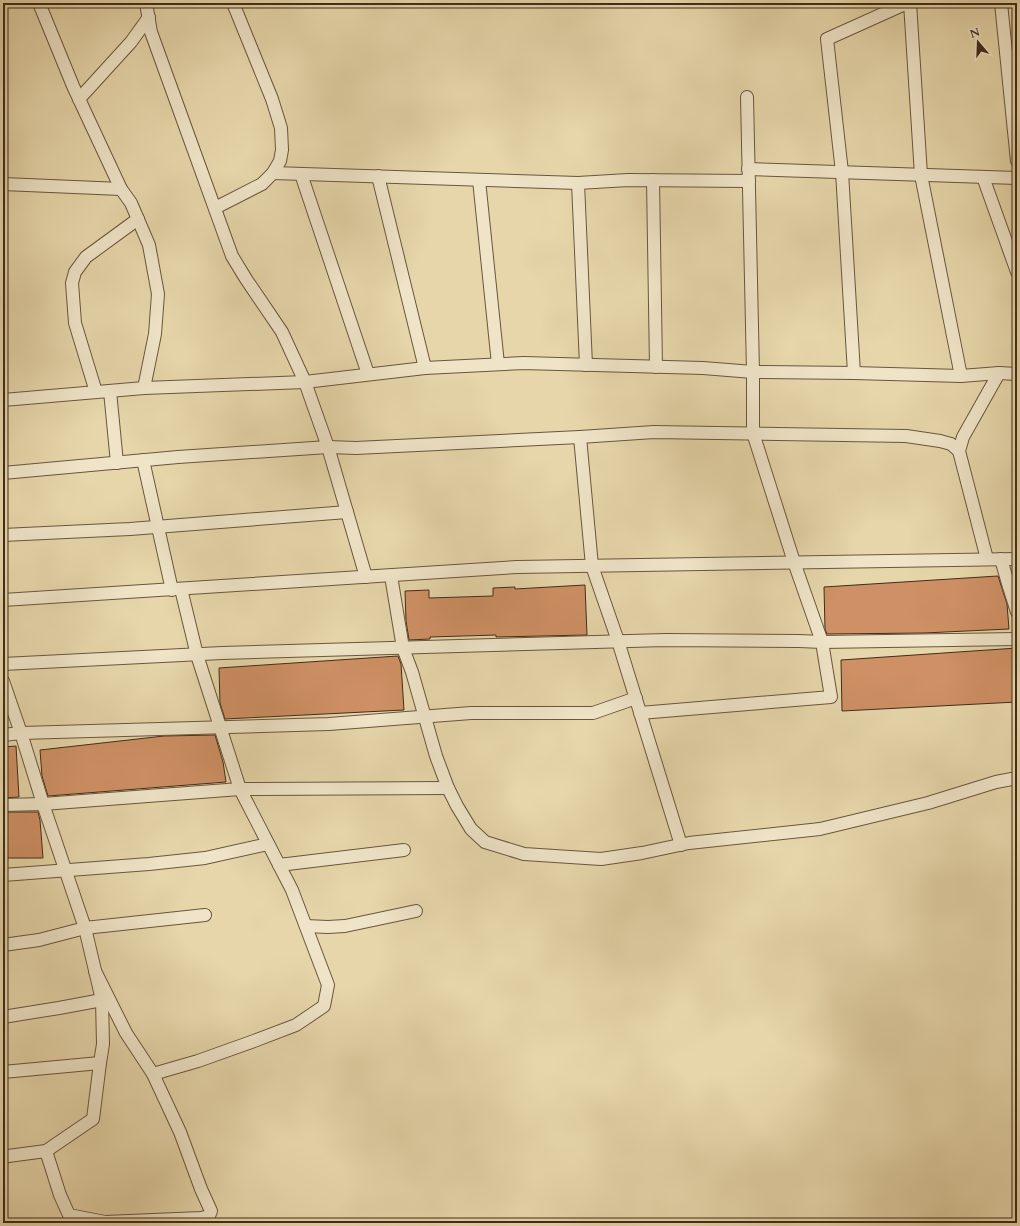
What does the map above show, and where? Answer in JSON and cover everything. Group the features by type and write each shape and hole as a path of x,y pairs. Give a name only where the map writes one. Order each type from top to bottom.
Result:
{"street":[{"path":"39,3 79,99 121,189 131,203 149,245 158,294 155,334 144,388"},
{"path":"146,3 152,32 232,256 282,332 305,382 328,447 366,577"},
{"path":"215,208 262,184 273,173 280,161 282,150 281,128 272,99 233,3"},
{"path":"854,373 842,172 827,39 907,3"},
{"path":"910,3 921,175 961,376"},
{"path":"1001,3 1017,161"},
{"path":"79,99 131,42 149,17"},
{"path":"640,713 830,698 822,642 794,562 753,433 747,97"},
{"path":"273,173 578,183 842,172 1017,178"},
{"path":"301,174 368,374"},
{"path":"378,176 425,368"},
{"path":"983,177 1017,272"},
{"path":"479,180 498,364"},
{"path":"652,180 656,367"},
{"path":"578,183 586,365"},
{"path":"3,184 121,189"},
{"path":"96,392 75,323 72,283 75,272 86,257 138,219"},
{"path":"3,400 144,388 305,382 425,368 523,363 703,368 753,372 961,376 999,373 1017,374"},
{"path":"987,559 960,451 963,438 999,373"},
{"path":"110,391 118,463"},
{"path":"3,472 143,460 328,447 356,448 654,432 906,436 951,444 960,451"},
{"path":"580,437 592,566 618,641 681,845"},
{"path":"143,460 158,526 176,589 240,789 292,890 328,985 324,1006 296,1025 198,1061 153,1074"},
{"path":"3,535 158,526 347,512"},
{"path":"1001,559 1017,612"},
{"path":"3,600 517,567 1017,559"},
{"path":"391,576 403,648 412,672 436,756 448,788 457,806 471,829 485,842 524,854 601,859 681,845 820,828 928,803 996,782 1017,778"},
{"path":"3,664 197,654 618,641 665,640 822,642 1017,639"},
{"path":"3,681 21,733 42,804 85,928 102,1000 103,1044 93,1119 46,1151 3,1158"},
{"path":"3,735 21,733 329,724 471,713 594,713 636,698"},
{"path":"3,805 42,804 240,789 448,788"},
{"path":"3,875 149,864 205,858 268,844"},
{"path":"279,865 404,850"},
{"path":"306,926 345,926 416,911"},
{"path":"3,945 39,940 85,928 205,915"},
{"path":"46,1151 60,1195 69,1215 105,1222 201,1218 210,1216 211,1211 201,1189 180,1132 153,1074 126,1033 95,971"},
{"path":"3,1017 102,1000"},
{"path":"3,1072 100,1063"}],"building":[{"path":"998,576 1007,604 1009,629 924,633 827,634 825,629 824,587"},
{"path":"585,585 587,635 496,637 496,635 430,637 430,639 409,640 406,621 405,591 429,590 429,598 493,596 493,588 515,587 515,589"},
{"path":"1017,648 1017,702 842,711 841,660"},
{"path":"398,656 401,664 404,710 225,719 220,703 219,668"},
{"path":"215,735 223,762 226,782 48,796 42,776 40,750 164,736"},
{"path":"16,746 19,797 3,798 3,747"},
{"path":"3,812 38,812 43,858 3,858"}]}
